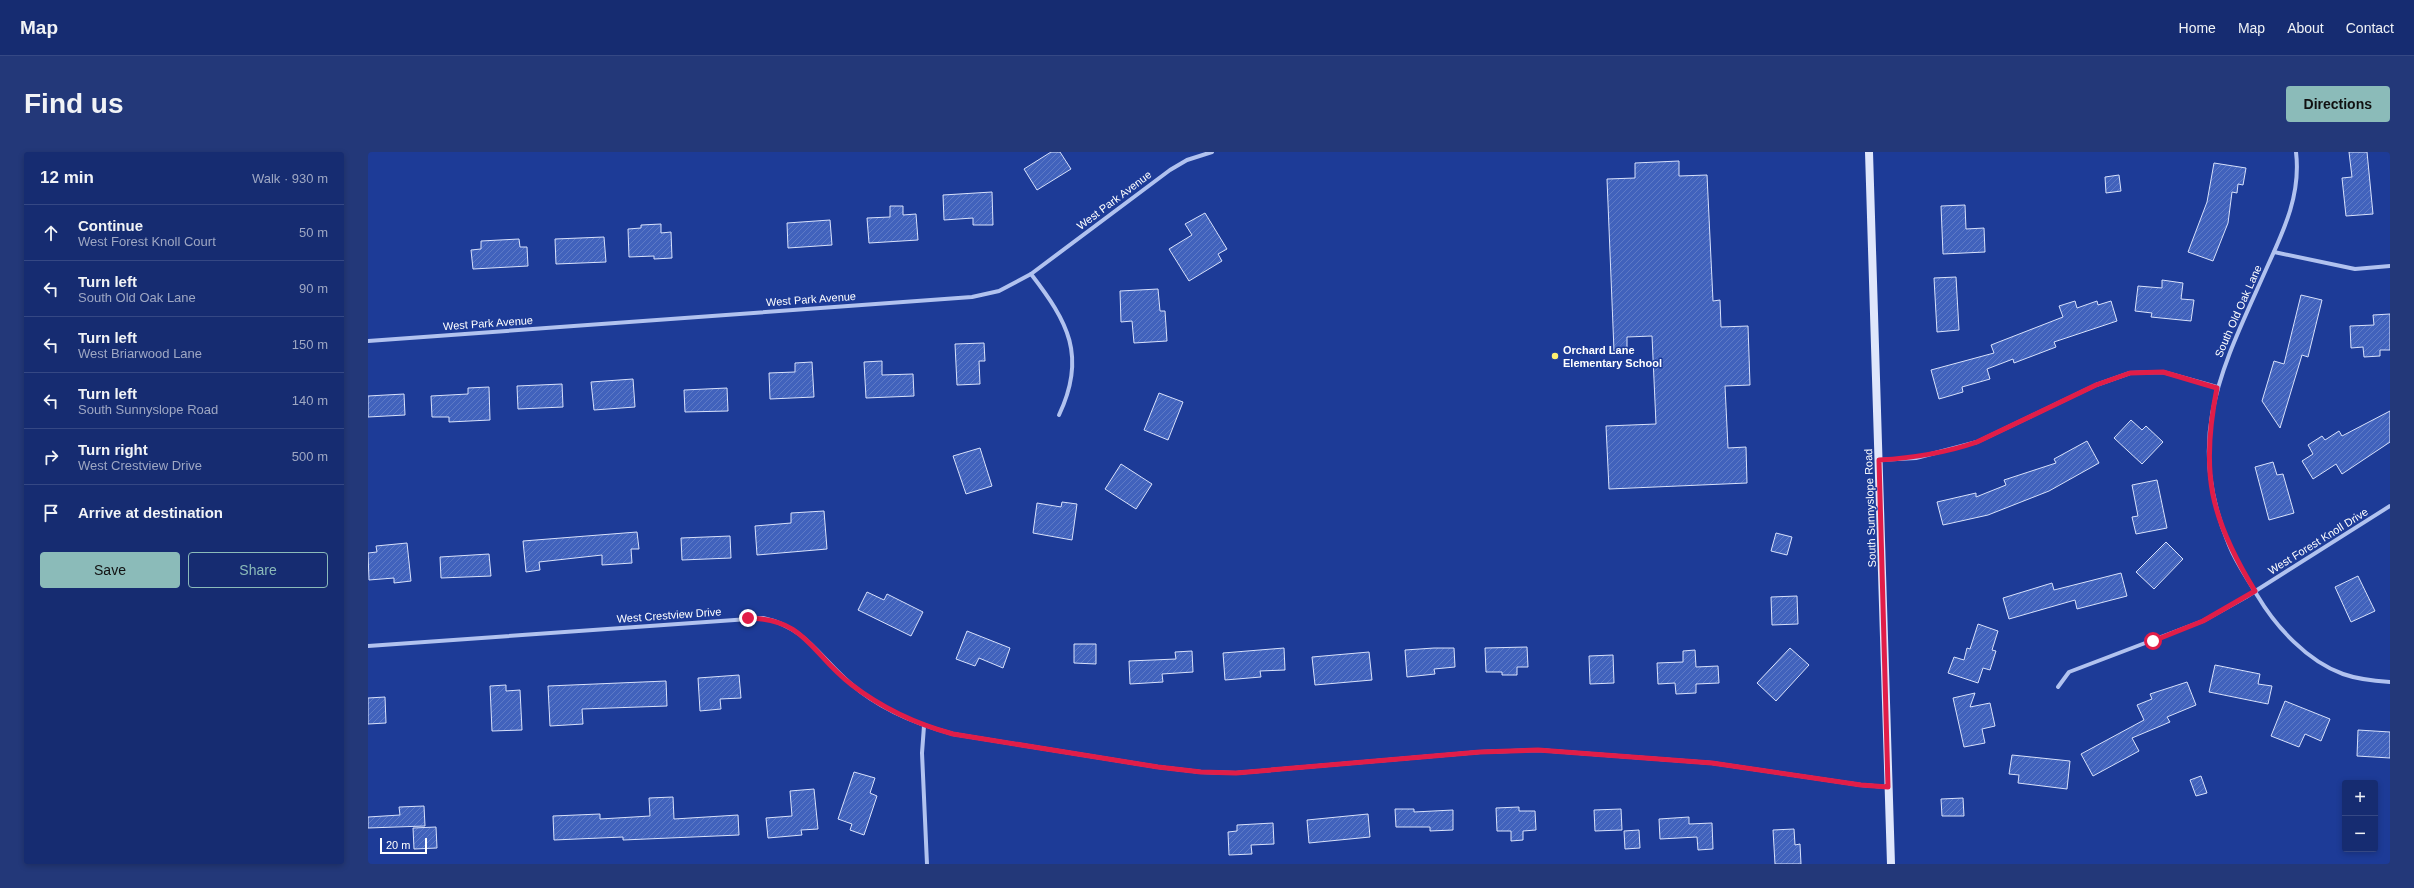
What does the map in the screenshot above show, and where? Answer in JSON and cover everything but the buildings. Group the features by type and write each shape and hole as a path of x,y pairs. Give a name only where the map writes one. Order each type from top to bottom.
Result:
{"street":[{"name":"West Park Avenue","path":"368,341 972,297 999,291 1031,274 1170,170 1187,160 1212,152"},
{"name":"South Sunnyslope Road","path":"1869,152 1891,864"},
{"name":"South Old Oak Lane","path":"2296,152 2298,170 2294,196 2274,252 2243,319 2217,388 2208,451 2213,495 2229,545 2265,609 2288,636 2323,664 2343,674 2390,682"},
{"path":"2274,252 2355,269 2390,266"},
{"path":"1031,274 1049,297 1061,317 1071,343 1073,360 1072,380 1059,415"},
{"path":"1879,460 1916,458 1977,442 2096,385 2130,373 2163,372 2217,388"},
{"name":"West Forest Knoll Drive","path":"2058,687 2069,672 2203,621 2255,591 2390,506"},
{"name":"West Crestview Drive","path":"368,646 763,618 781,622 795,629 850,684 906,718 924,726 953,734 1201,772 1236,773 1480,752 1538,750 1712,763 1861,785 1888,787"},
{"path":"924,726 922,753 927,864"}],"place":[{"name":"Orchard Lane Elementary School","path":"1555,356"}],"route":[{"path":"748,618 763,618 781,622 795,629 814,646 850,684 906,718 924,726 953,734 1158,767 1201,772 1236,773 1480,752 1538,750 1712,763 1861,785 1888,787 1879,460 1916,458 1961,448 1977,442 2122,374 2152,371 2163,372 2217,388 2212,411 2208,451 2214,501 2234,556 2255,591 2203,621 2153,641"}]}
